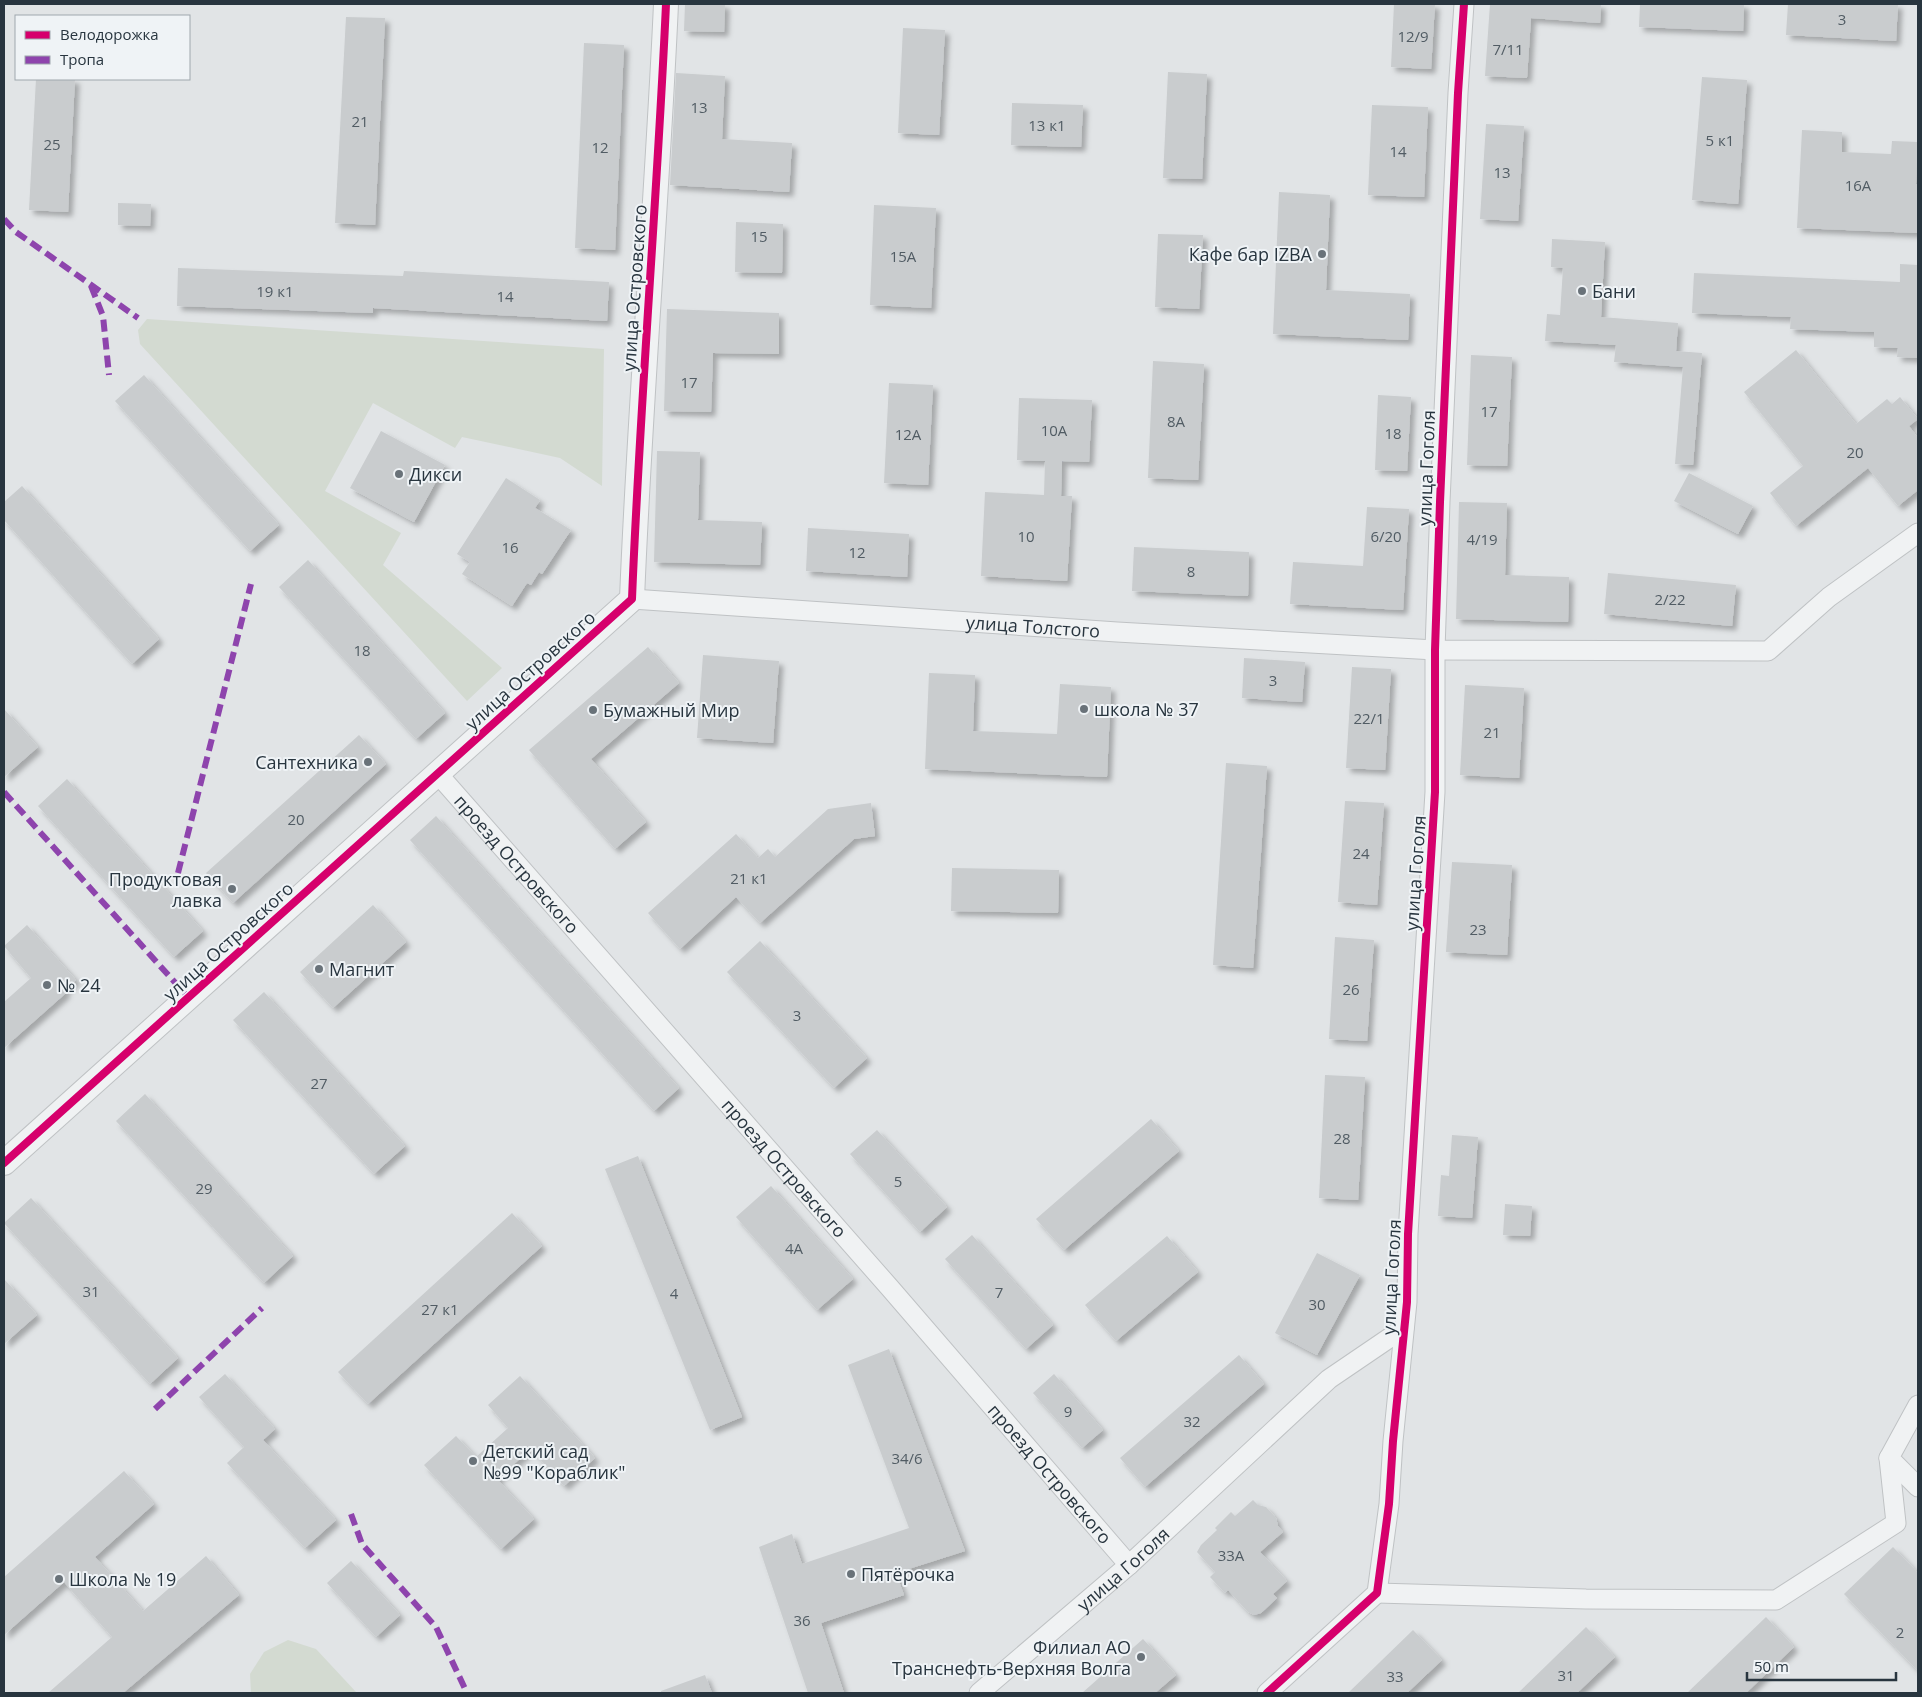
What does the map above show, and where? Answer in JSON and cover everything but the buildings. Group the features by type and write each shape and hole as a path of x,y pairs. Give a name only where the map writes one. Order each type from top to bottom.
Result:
{"street":[{"name":"улица Островского","path":"4,1163 632,599 640,430 651,276 666,4"},
{"name":"улица Гоголя","path":"1377,1592 1389,1504 1407,1302 1408,1234 1435,792 1435,650 1449,295 1464,4"},
{"name":"улица Толстого","path":"632,599 1126,632 1435,650 1768,651 1829,597 1918,533"},
{"name":"проезд Островского","path":"437,773 890,1288 1129,1564"},
{"name":"улица Гоголя","path":"979,1693 1129,1564 1310,1396 1404,1328"},
{"path":"1267,1693 1377,1592 1586,1598 1776,1600 1896,1523 1889,1458 1918,1405"},
{"path":"1889,1458 1918,1487"}],"shaded area":[{"path":"147,319 604,349 602,486 560,458 462,437 455,448 373,403 325,491 401,533 383,565 502,668 467,701 140,344 138,330"},
{"path":"288,1640 316,1649 357,1693 251,1693 250,1674 264,1652"}],"marked path":[{"path":"4,219 16,232 138,318"},
{"path":"91,286 103,316 109,375"},
{"path":"178,873 251,584"},
{"path":"4,792 188,997"},
{"path":"155,1409 262,1308"},
{"path":"351,1514 362,1544 436,1627 467,1693"}],"cycle path":[{"path":"4,1163 632,599 639,450 666,4"},
{"path":"1267,1693 1377,1593 1389,1504 1393,1441 1407,1302 1408,1234 1435,792 1435,650 1440,502 1458,93 1464,4"}],"place":[{"name":"Кафе бар IZBA","path":"1322,254"},
{"name":"Бани","path":"1582,291"},
{"name":"Дикси","path":"399,474"},
{"name":"школа № 37","path":"1084,709"},
{"name":"Бумажный Мир","path":"593,710"},
{"name":"Сантехника","path":"368,762"},
{"name":"Продуктовая лавка","path":"232,889"},
{"name":"Магнит","path":"319,969"},
{"name":"№ 24","path":"47,985"},
{"name":"Детский сад №99 \"Кораблик\"","path":"473,1461"},
{"name":"Пятёрочка","path":"851,1574"},
{"name":"Школа № 19","path":"59,1579"},
{"name":"Филиал АО Транснефть-Верхняя Волга","path":"1141,1657"}]}
